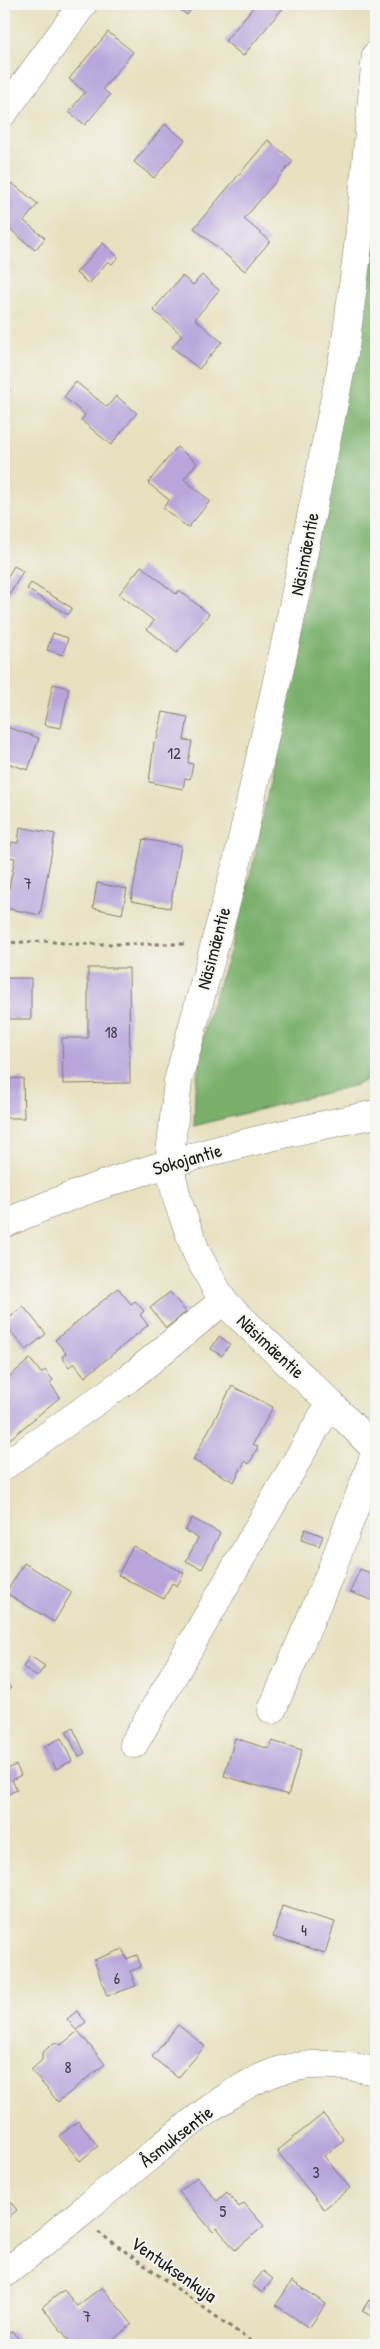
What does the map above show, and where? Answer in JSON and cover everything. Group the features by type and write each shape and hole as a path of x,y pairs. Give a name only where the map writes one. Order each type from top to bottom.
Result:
{"street":[{"path":"4,112 83,4"},
{"name":"Näsimäentie","path":"376,55 359,239 345,348 288,631 238,858 178,1081 169,1164 178,1202 197,1254 223,1301 330,1402 376,1450"},
{"name":"Sokojantie","path":"4,1224 57,1201 169,1164 283,1133 376,1114"},
{"path":"4,1466 128,1379 223,1301"},
{"path":"134,1744 330,1402"},
{"path":"272,1710 332,1571 376,1450"},
{"name":"Åsmuksentie","path":"4,2274 198,2117 243,2087 281,2070 313,2064 341,2064 376,2072"}],"path":[{"path":"4,943 46,941 72,944 174,942 213,947"},
{"name":"Ventuksenkuja","path":"75,2216 256,2345"}],"green space":[{"path":"376,159 376,1074 357,1085 194,1126 195,1089 206,1021 230,952 254,860 300,634"}],"building":[{"path":"173,4 196,4 187,15"},
{"path":"256,4 278,4 283,8 243,56 225,41"},
{"path":"108,32 133,52 103,89 110,95 85,125 69,112 85,92 69,79"},
{"path":"165,124 185,140 154,178 134,162"},
{"path":"268,140 293,161 244,219 270,241 245,271 194,228"},
{"path":"12,183 38,204 24,221 45,238 35,250 4,224 4,193"},
{"path":"103,243 118,257 112,264 108,261 89,284 76,273"},
{"path":"202,275 219,290 195,319 222,342 199,369 172,347 182,335 153,310 182,276 193,285"},
{"path":"76,382 107,407 116,396 137,413 111,445 81,420 85,415 64,397"},
{"path":"4,386 10,390 4,398"},
{"path":"177,447 197,463 184,479 210,501 188,528 163,508 169,500 148,483"},
{"path":"14,566 23,571 10,594 4,590 4,583"},
{"path":"141,566 176,594 179,590 209,614 177,653 147,629 154,621 119,594"},
{"path":"31,583 72,608 68,615 27,589"},
{"path":"53,633 68,638 63,655 47,650"},
{"path":"53,684 69,688 61,728 44,725"},
{"path":"163,712 188,717 184,740 192,741 188,763 193,764 190,779 185,778 183,789 149,782 154,742 157,739"},
{"path":"4,726 39,738 28,770 4,762"},
{"path":"20,827 55,834 40,915 5,908 15,858 8,857 12,842 18,843"},
{"path":"143,839 181,846 170,908 131,901"},
{"path":"97,883 127,889 122,914 93,908"},
{"path":"88,968 129,968 130,1083 63,1084 62,1038 88,1038"},
{"path":"4,978 31,978 31,1019 5,1019"},
{"path":"23,1078 24,1118 4,1118 4,1079"},
{"path":"118,1288 131,1304 135,1301 144,1311 140,1315 148,1325 85,1377 74,1363 69,1367 62,1357 66,1353 55,1340"},
{"path":"170,1292 186,1312 166,1328 150,1308"},
{"path":"23,1306 46,1334 26,1350 4,1323"},
{"path":"219,1336 230,1344 222,1356 211,1349"},
{"path":"30,1359 41,1373 45,1370 53,1380 50,1383 60,1397 4,1444 4,1381"},
{"path":"232,1386 273,1407 253,1444 258,1447 249,1464 245,1461 234,1482 193,1460"},
{"path":"192,1518 220,1533 202,1569 186,1561 198,1538 185,1531"},
{"path":"305,1529 323,1536 319,1546 301,1540"},
{"path":"133,1546 184,1573 177,1586 172,1583 164,1599 118,1575"},
{"path":"24,1563 72,1592 54,1622 6,1593"},
{"path":"360,1569 376,1575 376,1602 350,1592"},
{"path":"30,1656 45,1666 37,1677 23,1667"},
{"path":"4,1678 11,1688 4,1693"},
{"path":"73,1728 85,1753 79,1757 66,1731"},
{"path":"61,1738 72,1761 56,1769 45,1746"},
{"path":"235,1738 269,1749 272,1741 302,1750 288,1795 224,1776"},
{"path":"4,1762 7,1769 16,1765 21,1775 12,1780 17,1790 4,1796"},
{"path":"282,1906 335,1922 325,1953 273,1937"},
{"path":"123,1949 126,1959 137,1955 141,1967 130,1971 136,1986 107,1996 94,1960"},
{"path":"77,2011 86,2022 76,2030 67,2019"},
{"path":"178,2025 205,2046 178,2078 152,2057"},
{"path":"78,2031 105,2064 58,2102 31,2070 42,2060 42,2053 55,2042 61,2045"},
{"path":"323,2114 344,2140 324,2156 350,2188 324,2209 277,2151"},
{"path":"78,2121 98,2146 80,2161 59,2136"},
{"path":"197,2177 217,2201 227,2192 239,2207 244,2203 264,2226 235,2250 217,2228 213,2232 179,2192"},
{"path":"4,2194 17,2210 4,2221"},
{"path":"263,2271 273,2279 262,2293 252,2285"},
{"path":"292,2281 326,2304 309,2328 276,2305"},
{"path":"102,2287 132,2324 107,2345 73,2345 42,2307 64,2290 77,2306"},
{"path":"369,2300 376,2304 375,2318 362,2311"},
{"path":"12,2331 24,2345 4,2345 4,2337"}]}
